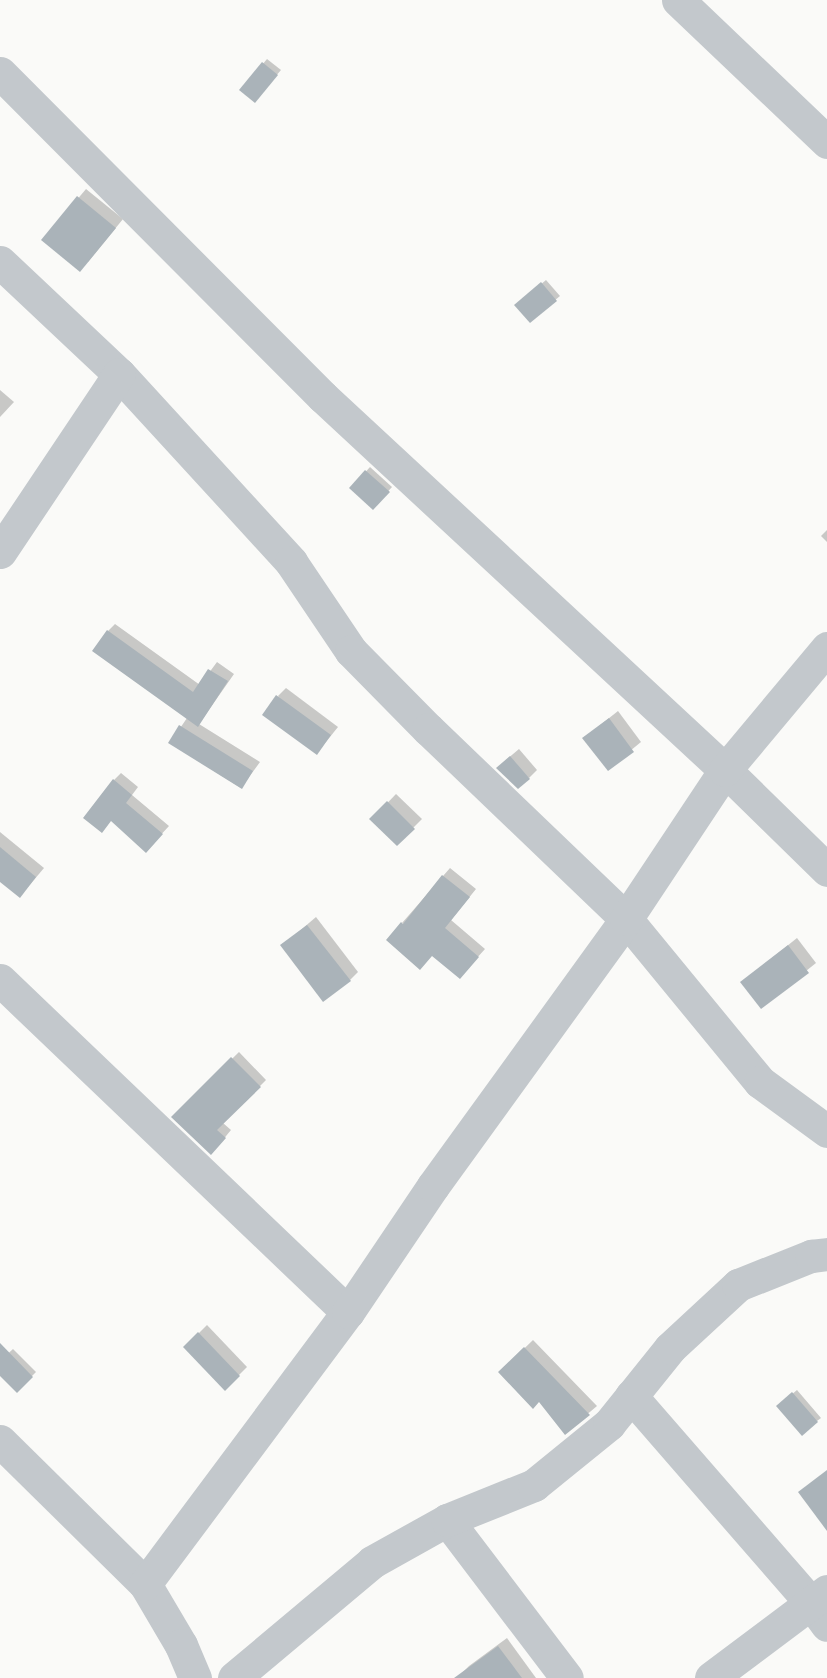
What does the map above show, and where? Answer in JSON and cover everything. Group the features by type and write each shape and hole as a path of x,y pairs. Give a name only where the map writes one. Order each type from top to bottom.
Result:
{"street":[{"path":"678,0 827,142"},
{"path":"0,73 323,397 725,770 827,870"},
{"path":"0,262 119,374 291,562 351,651 428,729 626,919 760,1082 827,1131"},
{"path":"3,541 119,374"},
{"path":"145,1584 348,1312 432,1186 626,919 725,770 827,648"},
{"path":"0,980 348,1312"},
{"path":"234,1678 372,1562 447,1520 534,1485 609,1424 670,1348 738,1285 811,1256 827,1254"},
{"path":"631,1396 822,1606 711,1678"},
{"path":"0,1441 145,1584 181,1645 195,1678"},
{"path":"447,1520 567,1678"}],"building":[{"path":"262,62 278,75 255,103 239,90"},
{"path":"77,196 116,228 80,272 41,240"},
{"path":"541,282 557,301 530,323 514,305"},
{"path":"365,470 390,492 373,510 349,488"},
{"path":"107,630 193,692 208,669 228,681 198,727 92,651"},
{"path":"276,695 331,735 317,755 262,715"},
{"path":"609,718 634,752 608,771 582,738"},
{"path":"179,725 253,771 242,789 168,743"},
{"path":"510,756 530,779 518,789 496,768"},
{"path":"113,779 132,795 126,803 163,834 146,853 111,821 102,833 83,818"},
{"path":"387,801 415,829 397,846 369,819"},
{"path":"0,847 36,877 20,898 0,882"},
{"path":"442,875 470,897 445,928 479,957 460,979 432,956 420,970 386,940 401,922 403,924"},
{"path":"307,925 351,981 323,1002 280,945"},
{"path":"788,945 809,973 761,1009 740,982"},
{"path":"231,1057 261,1087 217,1130 226,1138 211,1155 171,1117"},
{"path":"198,1332 240,1376 225,1391 183,1347"},
{"path":"0,1343 33,1377 17,1393 0,1376"},
{"path":"524,1347 590,1415 565,1435 539,1402 533,1409 498,1372"},
{"path":"792,1392 818,1422 802,1436 776,1406"},
{"path":"827,1470 827,1531 798,1492"},
{"path":"498,1646 522,1678 454,1678"}]}
